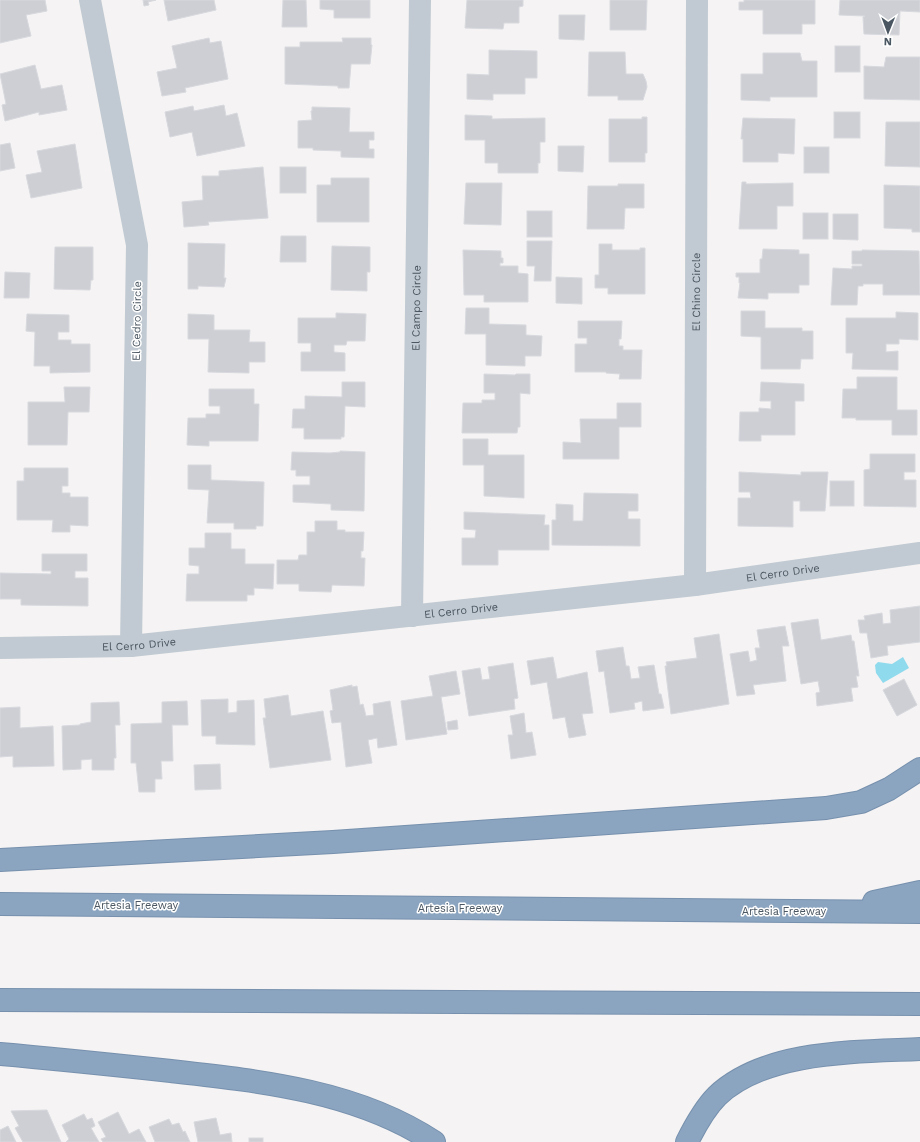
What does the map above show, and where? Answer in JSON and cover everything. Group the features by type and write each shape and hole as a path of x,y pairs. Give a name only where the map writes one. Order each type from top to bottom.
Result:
{"highway":[{"path":"0,860 333,842 826,808 861,802 890,789 920,768"},
{"path":"830,911 920,892"},
{"name":"Artesia Freeway","path":"0,904 920,912"},
{"path":"0,1000 920,1004"},
{"path":"687,1142 698,1120 717,1096 741,1078 771,1066 832,1053 920,1048"},
{"path":"0,1054 259,1080 354,1102 422,1134 434,1142"}],"street":[{"name":"El Cedro Circle","path":"90,0 137,245 131,646"},
{"name":"El Campo Circle","path":"412,616 420,0"},
{"name":"El Chino Circle","path":"695,584 698,0"},
{"name":"El Cerro Drive","path":"0,648 131,646 695,584 920,553"}],"water":[{"path":"903,657 909,668 883,683 876,673 875,665 878,662 892,664"}],"building":[{"path":"0,0 45,0 47,11 26,15 31,36 0,43"},
{"path":"143,0 156,0 148,2 149,5 144,6"},
{"path":"164,0 214,0 216,10 168,21"},
{"path":"283,0 306,0 307,27 282,27"},
{"path":"320,0 370,0 370,18 334,18 334,10 320,9"},
{"path":"467,0 523,0 523,6 519,7 519,23 504,23 503,29 465,28"},
{"path":"610,0 647,0 646,30 610,30"},
{"path":"744,0 815,0 815,24 802,24 802,34 763,34 763,10 739,10 739,2 744,2"},
{"path":"840,0 920,0 920,12 900,11 899,35 864,34 863,17 865,16 839,15"},
{"path":"559,15 585,15 584,40 559,39"},
{"path":"209,38 210,43 221,41 228,79 185,88 186,92 162,96 157,72 177,68 172,46"},
{"path":"342,38 371,38 372,45 370,64 351,64 349,88 338,88 338,86 285,84 285,47 300,47 300,42 343,42"},
{"path":"835,46 860,46 860,72 835,72"},
{"path":"489,50 537,51 537,78 525,78 525,94 493,94 493,100 467,99 467,74 489,75"},
{"path":"589,52 625,52 626,74 643,74 646,81 647,87 643,100 618,100 618,96 588,96"},
{"path":"763,53 800,53 802,61 817,61 817,97 770,97 770,101 741,100 741,74 763,74"},
{"path":"886,57 920,57 920,100 864,99 864,66 884,67"},
{"path":"35,65 41,89 62,85 67,110 39,115 39,112 5,121 2,105 6,104 0,74"},
{"path":"224,105 226,116 237,113 245,146 197,156 192,132 170,137 165,112 193,106 194,111"},
{"path":"312,107 350,108 349,132 374,132 374,140 369,140 369,149 374,149 374,158 341,157 341,151 298,148 298,121 312,120"},
{"path":"834,112 860,112 860,138 834,138"},
{"path":"465,115 492,116 492,119 545,118 545,142 540,142 540,163 538,163 538,173 498,173 498,163 485,163 485,140 465,140"},
{"path":"642,117 647,117 647,153 645,153 645,162 609,162 609,119 642,119"},
{"path":"743,118 795,119 794,154 778,153 778,162 743,162 743,139 741,139"},
{"path":"886,122 920,122 920,167 885,166"},
{"path":"10,143 15,168 0,171 0,145"},
{"path":"75,144 82,188 31,198 26,175 42,172 37,151"},
{"path":"558,146 584,146 583,172 558,171"},
{"path":"804,147 829,147 829,173 804,173"},
{"path":"263,167 268,218 208,222 209,225 184,227 182,202 203,200 202,176 219,176 219,171"},
{"path":"280,167 306,167 306,193 280,193"},
{"path":"331,178 369,178 369,222 317,222 317,185 331,185"},
{"path":"742,182 746,182 746,184 793,183 793,206 777,206 777,229 739,229"},
{"path":"466,183 502,183 501,225 464,224"},
{"path":"618,184 644,184 644,208 625,208 624,229 587,229 588,186 618,186"},
{"path":"884,185 920,186 920,232 912,232 912,229 884,228"},
{"path":"527,211 552,211 552,237 527,237"},
{"path":"803,213 828,213 828,239 803,239"},
{"path":"833,214 858,214 858,240 833,239"},
{"path":"281,236 306,236 306,262 280,262"},
{"path":"527,241 552,241 551,281 534,281 535,266 527,266"},
{"path":"188,243 225,244 224,278 226,278 224,287 198,286 198,289 188,289"},
{"path":"599,244 612,244 612,250 640,250 640,248 645,248 645,294 608,294 608,288 595,288 595,275 599,275"},
{"path":"332,246 370,247 370,272 367,272 367,291 331,290"},
{"path":"55,247 93,247 93,280 91,280 90,290 54,289"},
{"path":"763,249 799,250 799,254 809,254 809,285 799,285 799,293 768,293 768,299 738,298 740,283 739,277 736,277 736,273 760,273 760,259 762,259"},
{"path":"463,250 501,251 503,263 500,263 500,266 518,266 518,273 528,274 528,302 484,302 484,295 464,295"},
{"path":"852,251 919,251 920,295 883,295 883,284 863,284 863,286 858,286 857,305 831,305 833,268 852,269 852,266 862,266 862,264 852,264"},
{"path":"5,272 30,273 29,298 4,298"},
{"path":"556,277 582,278 582,304 556,303"},
{"path":"466,308 489,308 489,324 526,325 526,335 542,336 541,356 525,356 525,366 486,365 486,334 465,334"},
{"path":"741,311 765,311 765,328 802,328 802,331 813,331 813,359 801,359 800,369 761,369 761,337 741,336"},
{"path":"896,312 918,313 918,340 899,339 899,344 886,344 886,352 898,351 898,370 852,369 853,353 846,353 846,318 896,318"},
{"path":"336,313 366,314 365,341 347,341 346,345 334,345 334,352 345,353 345,371 301,371 301,352 311,352 311,343 298,343 298,318 336,318"},
{"path":"27,314 69,315 69,332 58,332 58,340 71,340 71,344 90,344 90,372 50,373 50,366 34,366 35,332 26,331"},
{"path":"188,314 214,315 214,330 250,330 249,342 265,342 265,362 249,362 249,373 208,372 209,339 188,339"},
{"path":"578,321 622,321 619,346 623,346 623,350 642,350 641,379 619,379 620,374 606,372 575,372 575,344 587,344 587,338 578,338"},
{"path":"484,374 530,374 530,394 520,393 520,427 518,427 517,433 462,433 463,403 482,403 482,400 495,400 495,393 484,393"},
{"path":"857,377 897,377 897,410 917,410 917,435 892,435 892,420 856,420 856,418 842,418 843,389 857,389"},
{"path":"342,382 365,382 365,407 345,406 344,437 341,437 341,439 304,439 304,428 292,428 293,409 305,409 305,396 342,397"},
{"path":"761,382 804,384 804,401 795,401 795,435 761,435 761,441 739,441 740,412 759,412 759,408 771,409 771,401 760,401"},
{"path":"64,387 90,387 89,412 68,412 67,445 28,445 28,402 65,402"},
{"path":"209,389 254,389 254,404 259,404 258,441 209,441 209,446 187,445 188,418 206,418 206,414 220,414 220,406 209,406"},
{"path":"617,403 641,403 641,427 619,427 619,459 563,459 563,442 581,443 580,419 617,419"},
{"path":"463,439 488,439 488,455 524,455 524,498 484,496 484,465 463,465"},
{"path":"340,451 365,452 364,511 331,510 331,504 293,502 293,485 310,485 310,476 296,476 296,470 291,470 292,452 330,453"},
{"path":"870,454 915,454 915,472 904,472 904,480 916,480 916,507 864,506 864,470 870,469"},
{"path":"188,465 211,465 211,480 264,482 263,526 256,526 256,529 234,529 234,523 207,523 209,490 188,489"},
{"path":"24,468 68,468 68,486 62,486 62,493 70,493 70,497 88,497 88,526 70,525 70,532 52,532 53,520 17,520 17,481 24,481"},
{"path":"739,472 801,475 801,472 828,472 825,511 800,511 800,501 793,501 793,527 738,526 738,498 751,498 750,492 739,492"},
{"path":"830,481 854,481 854,506 830,506"},
{"path":"584,493 638,494 638,511 628,511 628,519 640,519 640,546 552,545 552,520 556,520 556,504 573,505 573,521 583,521"},
{"path":"464,512 545,515 544,525 549,525 549,550 498,550 498,565 462,565 462,538 475,538 476,530 464,529"},
{"path":"315,521 337,521 337,530 345,530 345,532 364,532 361,558 365,558 364,586 332,585 331,592 299,591 299,584 277,584 277,560 298,560 299,555 307,555 307,532 315,532"},
{"path":"205,533 231,533 231,549 245,549 245,564 274,564 273,589 254,588 254,595 247,595 247,601 186,601 187,574 199,574 199,566 189,565 189,548 205,548"},
{"path":"42,554 87,554 87,571 75,571 75,578 88,578 88,606 21,605 21,599 0,599 0,573 51,574 51,571 42,571"},
{"path":"920,606 920,642 887,646 888,655 871,658 867,633 860,633 858,620 865,620 864,616 882,613 883,624 891,623 890,610"},
{"path":"818,619 821,640 851,635 852,641 854,641 859,676 856,676 858,687 851,688 853,701 817,706 816,693 820,692 818,681 801,684 791,623"},
{"path":"785,626 789,646 782,646 786,681 753,685 755,694 737,696 730,654 748,651 750,662 757,660 755,648 760,648 757,630"},
{"path":"719,634 729,704 671,714 665,666 667,666 666,662 697,658 694,638"},
{"path":"623,647 626,666 629,666 631,679 640,678 638,667 654,665 659,694 661,694 664,708 643,711 642,701 634,703 635,709 610,713 604,671 599,672 596,651"},
{"path":"553,657 557,679 587,672 593,713 582,714 586,735 569,738 565,717 553,719 547,682 531,685 527,661"},
{"path":"513,663 518,698 514,699 515,709 469,716 462,671 480,668 482,680 490,679 488,667"},
{"path":"456,671 460,694 441,697 447,734 406,740 401,701 433,696 429,676"},
{"path":"904,679 917,705 897,716 883,690"},
{"path":"352,685 352,687 357,686 360,705 363,704 366,716 374,715 373,704 390,701 397,745 378,748 377,738 368,740 372,763 346,767 341,722 332,723 330,711 333,710 330,690"},
{"path":"288,695 291,716 323,711 331,760 270,768 263,718 266,718 264,699"},
{"path":"228,699 228,713 237,712 237,701 254,700 255,745 216,744 216,736 202,736 201,700"},
{"path":"187,701 188,725 172,725 173,761 161,761 162,779 155,779 155,792 139,792 136,763 131,763 131,724 162,723 162,702"},
{"path":"119,702 120,725 115,725 116,758 114,758 114,770 92,770 92,759 81,760 81,769 63,770 62,726 80,725 91,722 91,703"},
{"path":"20,707 20,728 53,726 54,766 13,767 13,756 0,757 0,708"},
{"path":"524,713 526,733 532,732 536,755 511,759 508,735 513,735 510,716"},
{"path":"457,720 458,729 448,730 447,722"},
{"path":"220,764 221,789 195,790 194,765"},
{"path":"47,1110 61,1142 23,1142 15,1128 19,1126 11,1111"},
{"path":"118,1112 129,1134 139,1129 146,1142 103,1142 101,1139 106,1137 98,1122"},
{"path":"84,1114 87,1120 92,1118 95,1126 91,1128 99,1142 66,1142 69,1139 62,1125"},
{"path":"216,1118 220,1135 231,1133 232,1142 198,1142 194,1122"},
{"path":"169,1119 172,1125 179,1123 190,1142 155,1142 149,1127"},
{"path":"8,1126 16,1142 0,1142 0,1130"},
{"path":"249,1138 263,1138 263,1142 249,1142"}]}
